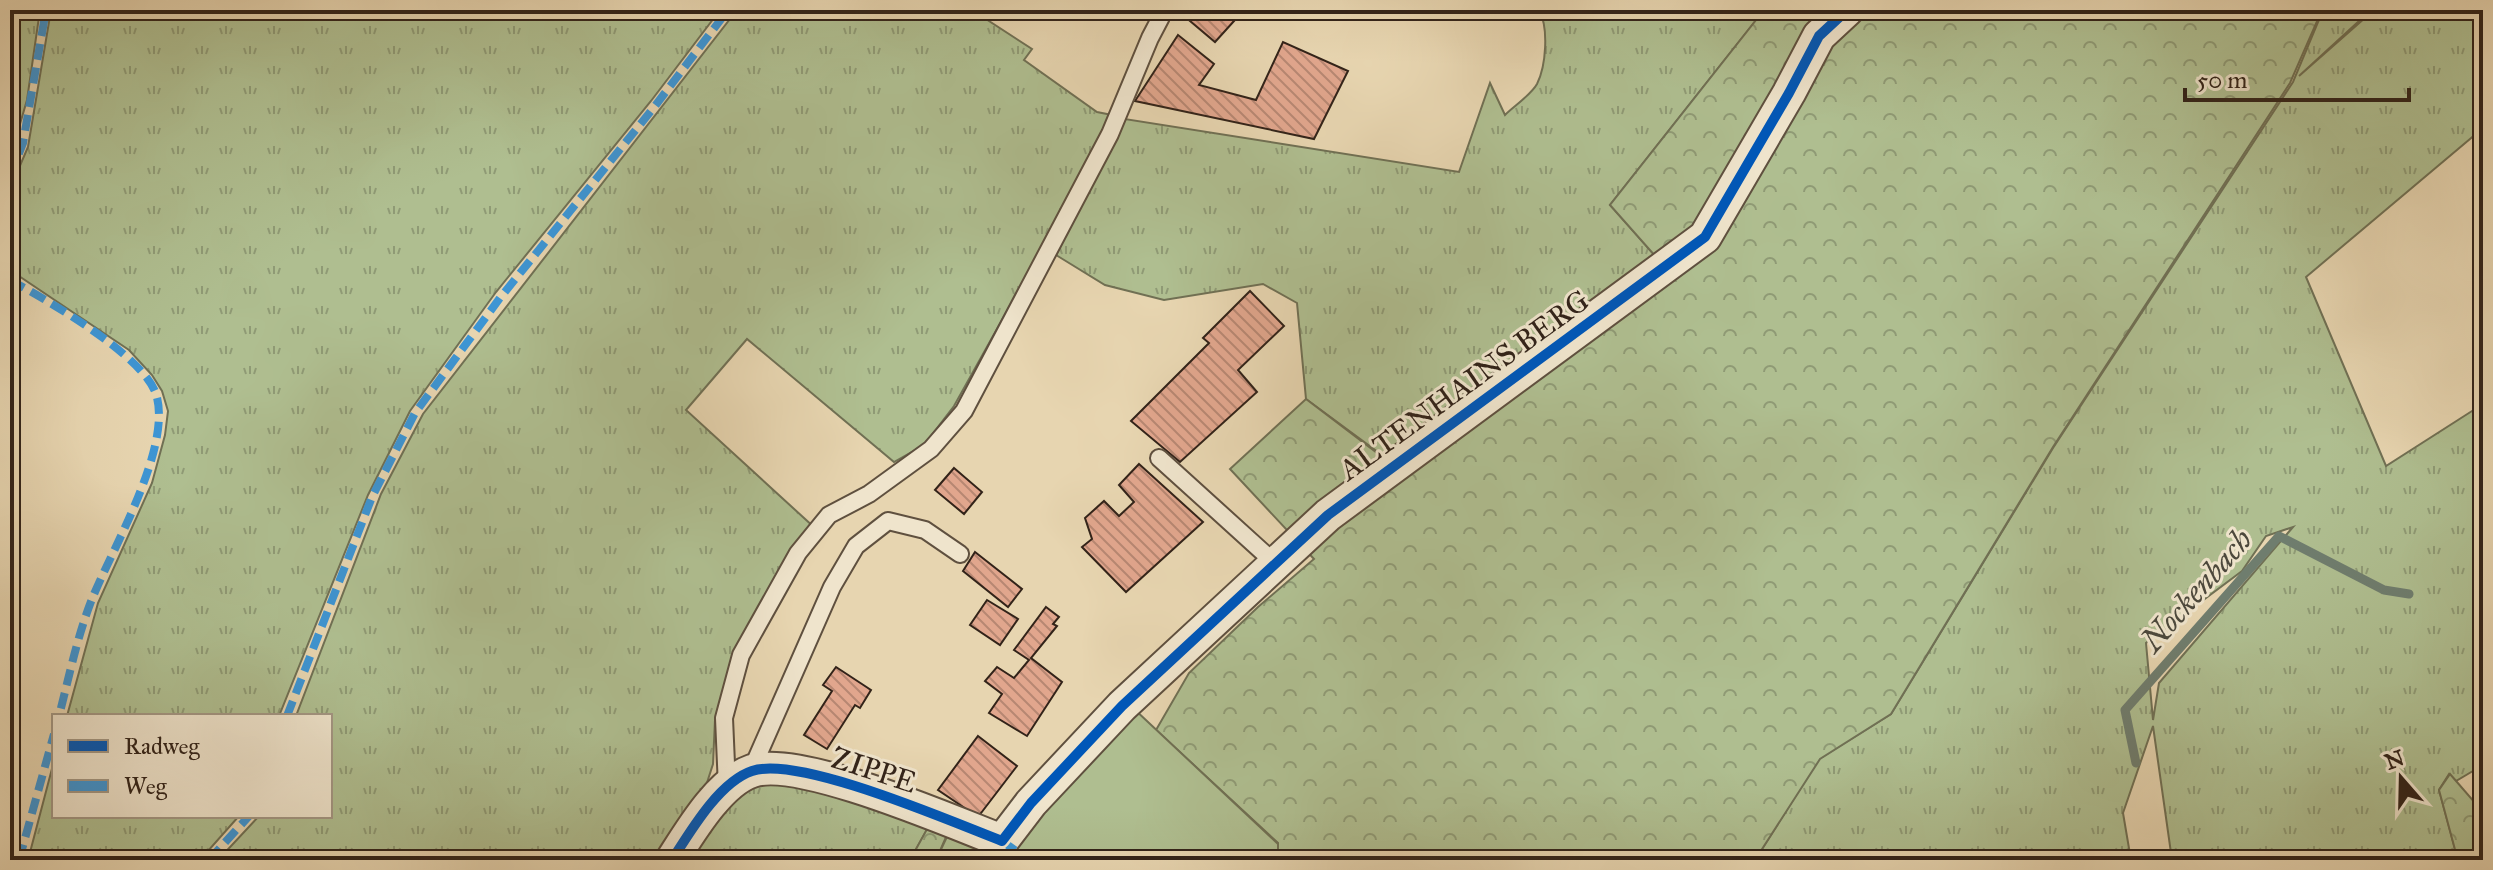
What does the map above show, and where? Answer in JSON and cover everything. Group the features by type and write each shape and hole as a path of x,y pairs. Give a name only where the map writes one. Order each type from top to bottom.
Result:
{"street":[{"name":"ALTENHAINS BERG","path":"1065,767 1122,706 1328,515 1705,237 1819,36 1847,10"},
{"name":"ZIPPE","path":"739,780 784,767 865,789 1002,841 1031,803 1065,767"},
{"path":"672,860 712,800 739,780"}],"lane":[{"path":"739,780 724,718 741,655 798,553 829,515 869,494 931,449 964,411 1110,134 1161,17"},
{"path":"1159,458 1276,564"},
{"path":"739,780 832,587 856,546 888,521 925,530 960,554"}],"green space":[{"path":"10,10 40,10 27,100 10,158"},
{"path":"51,10 720,10 651,101 496,292 410,411 368,495 280,714 68,714 98,603 152,483 168,411 162,391 152,375 129,350 10,270 10,189 28,147"},
{"path":"737,10 972,10 1032,49 1024,60 1097,112 1112,115 1064,209 954,406 924,445 894,462 747,339 686,410 816,529 734,654 715,720 713,764 703,795 662,860 318,860 307,855 282,853 218,860 257,818 332,818 332,714 297,714 381,494 423,414"},
{"path":"1539,10 1764,10 1610,205 1657,258 1386,458 1306,399 1297,303 1263,284 1164,300 1105,285 1056,255 1125,119 1459,172 1490,83 1505,115 1537,84 1545,47"},
{"path":"1764,10 2322,10 2290,83 2053,447 1891,714 1820,759 1755,860 1278,860 1278,843 1156,730 1189,673 1314,559 1230,469 1306,399 1385,459 1657,258 1610,205"},
{"path":"2323,10 2371,10 2299,76 2374,10 2483,10 2483,128 2306,277 2386,466 2483,404 2483,765 2456,781 2449,774 2439,790 2458,860 2172,860 2153,726 2123,813 2131,860 1755,860 1819,759 1891,714 2053,448 2293,82","holes":["2293,527 2159,683 2153,720 2146,643 2242,571 2266,536"]},
{"path":"1132,707 1278,844 1278,860 936,860 952,826 1006,847"},
{"path":"52,769 52,818 237,818 200,860 28,860"},
{"path":"2450,774 2483,812 2483,860 2459,860 2457,857 2439,790"},
{"path":"768,777 932,821 910,860 680,860 727,802"},
{"path":"932,820 950,828 936,860 910,860"}],"building":[{"path":"1177,10 1244,10 1215,42"},
{"path":"1178,35 1214,64 1199,85 1256,100 1283,42 1348,71 1314,139 1135,101"},
{"path":"1250,291 1284,326 1238,370 1257,392 1180,462 1131,421 1209,343 1203,338"},
{"path":"1139,464 1203,522 1126,592 1082,547 1092,539 1085,518 1104,501 1119,516 1134,502 1119,485"},
{"path":"954,468 982,492 964,514 935,490"},
{"path":"975,552 1022,589 1008,607 963,571"},
{"path":"987,600 1018,619 1000,645 970,625"},
{"path":"1046,607 1059,617 1053,624 1057,626 1031,658 1062,682 1027,736 989,713 1002,694 985,681 997,667 1014,678 1029,660 1014,650"},
{"path":"836,667 871,690 860,708 855,705 827,749 804,735 832,691 823,685"},
{"path":"978,736 1017,766 978,817 938,790"}],"waterway":[{"name":"Nockenbach","path":"2136,763 2125,710 2279,536 2384,590 2409,594"}],"marked path":[{"path":"10,176 23,143 46,10"},
{"path":"288,714 372,497 415,413 500,298 728,10"},
{"path":"10,280 92,330 133,363 148,379 156,394 159,416 148,469 87,613 60,714"},
{"path":"19,860 52,741"},
{"path":"209,860 247,818"},
{"path":"1002,841 1029,860"}],"cycle path":[{"path":"672,860 706,809 728,786 752,771 774,769 839,781 1002,841 1031,803 1122,706 1328,515 1705,237 1819,36 1847,10"}]}
